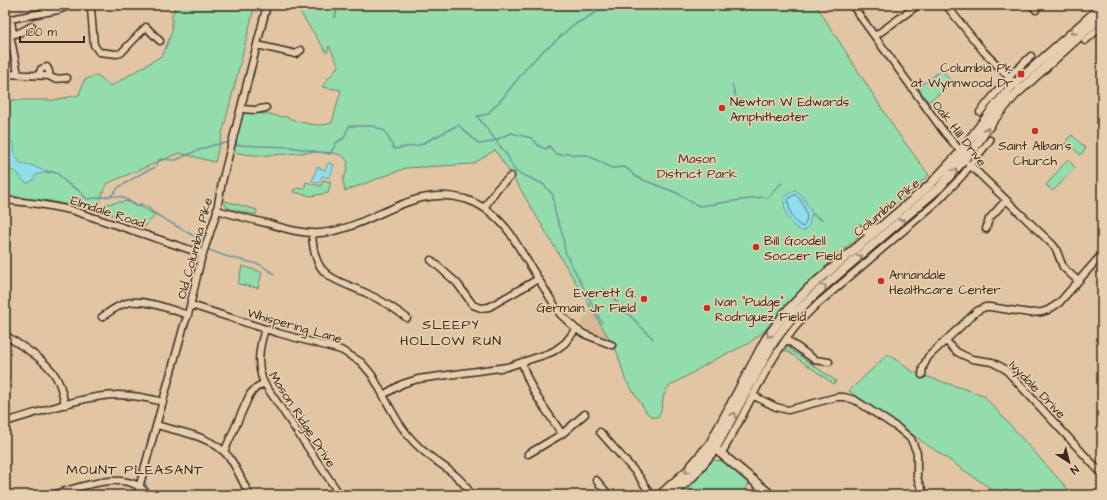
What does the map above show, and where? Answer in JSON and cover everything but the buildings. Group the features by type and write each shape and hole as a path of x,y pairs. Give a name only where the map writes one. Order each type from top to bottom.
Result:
{"main road":[{"name":"Columbia Pike","path":"660,495 715,449 766,339 776,323 808,289 934,182 963,155 1006,105 1018,86 1100,10"},
{"name":"Columbia Pike","path":"672,495 696,473 715,449 773,343 792,317 814,295 947,180 963,155"},
{"path":"859,230 869,231 884,225"},
{"path":"715,449 771,495"}],"street":[{"path":"18,74 9,35 8,20 51,8 72,5"},
{"path":"97,5 90,7 94,45 98,52 116,54 121,53 146,27 160,41"},
{"name":"Old Columbia Pike","path":"137,495 184,325 191,305 203,254 217,210 220,187 268,5"},
{"name":"Oak Hill Drive","path":"852,5 970,166 1053,245 1063,267 1078,281"},
{"path":"875,36 918,5"},
{"path":"946,5 984,52 1018,86"},
{"path":"9,35 32,26"},
{"path":"1085,41 1102,26"},
{"path":"257,45 296,54 301,50"},
{"path":"980,112 1009,77 1031,56"},
{"path":"5,74 49,76 54,79 67,78"},
{"path":"241,109 266,108"},
{"path":"715,449 754,396 778,350 806,314 937,202 970,166 990,140"},
{"path":"484,208 496,189 511,176"},
{"path":"217,210 294,231 312,233 331,232 342,229 405,202 423,196 442,195 459,197 484,208 496,217 510,233 560,314 576,329 593,338 612,345"},
{"name":"Elmdale Road","path":"5,200 40,204 70,210 203,254"},
{"path":"986,229 989,219 1006,200"},
{"path":"312,233 316,261 324,272 335,280 389,304 407,318"},
{"path":"922,375 923,366 928,357 981,308 990,307 1030,314 1042,312 1054,307 1102,254"},
{"path":"431,260 457,283 473,305 481,308 489,307 538,279"},
{"path":"102,317 123,304 134,302 145,303 188,315"},
{"name":"Whispering Lane","path":"191,305 265,329 334,347 348,353 366,368 400,424 415,443 426,454 460,479 471,495"},
{"name":"Mason Ridge Drive","path":"265,329 260,343 258,359 260,373 264,383 340,495"},
{"path":"383,395 402,384 418,379 496,369 522,362 554,351 565,343 576,329"},
{"path":"5,335 34,356 51,371 59,382 65,405"},
{"path":"786,339 815,360 829,362"},
{"name":"Ivydale Drive","path":"946,341 963,356 992,362 1005,369 1102,474"},
{"path":"522,362 528,383 562,434"},
{"path":"224,452 250,394 264,383"},
{"path":"5,422 94,397 117,395 143,397 163,402"},
{"path":"754,396 776,408 788,410 794,410 837,397 844,397 863,404 898,428 911,439 917,453 917,477 925,495"},
{"path":"528,454 562,434 585,414"},
{"path":"157,425 205,439 224,452 233,464 249,495"},
{"path":"600,432 638,475 648,492"},
{"path":"596,480 609,495"},
{"path":"52,495 106,481 125,482 140,486 148,495"}],"shaded area":[{"path":"591,307 609,338 593,333 580,325"}],"green space":[{"path":"176,5 255,5 215,162 179,153 106,184 96,212 51,201 5,196 5,100 53,100 79,95 84,80 97,75 111,86 163,55 172,31 172,15"},
{"name":"Mason District Park","path":"295,5 337,5 335,18 338,5 816,5 897,132 929,175 833,259 764,331 748,344 714,360 668,387 664,395 658,417 652,417 647,413 625,379 617,352 519,187 495,150 473,164 406,168 345,191 343,179 346,174 348,162 344,157 336,154 324,152 259,155 233,151 236,145 236,137 243,113 269,114 281,117 284,116 314,125 332,123 341,90 322,87 339,66 329,46 327,53"},
{"path":"942,70 953,84 928,102 918,87"},
{"path":"1072,135 1086,149 1080,155 1066,140"},
{"path":"1068,159 1075,168 1053,191 1046,185"},
{"path":"323,180 331,182 328,193 311,196 293,192 294,189 296,190 297,188 304,189 306,182 321,186"},
{"path":"127,201 135,206 142,207 155,215 145,227 102,211 106,204"},
{"path":"225,201 257,210 256,215 228,208 225,205"},
{"path":"242,266 262,272 258,288 238,284"},
{"path":"784,345 836,381 834,384 787,351 781,351"},
{"path":"888,354 913,372 983,395 1073,495 1000,495 849,391"},
{"path":"713,460 723,461 749,484 742,495 680,495 691,486"}],"water":[{"path":"5,140 14,144 15,155 20,163 34,166 41,170 54,172 38,174 32,181 26,183 16,172 5,167"},
{"path":"328,163 334,164 330,178 322,176 319,183 312,181 317,167 325,170"},
{"path":"795,190 801,194 812,213 809,225 804,231 799,230 791,223 784,207 785,197"}],"waterway":[{"path":"262,40 271,5"},
{"path":"602,323 565,252 563,236 555,212 553,195 543,184 515,171 507,155 477,116 489,114 527,67 545,49 572,26 597,12 603,5"},
{"path":"253,77 259,53"},
{"path":"732,84 735,95 744,107"},
{"path":"236,145 290,147 330,154 336,143 344,138 349,126 373,126 385,131 394,149 420,145 458,125 479,144 491,142 511,133 531,138 539,146 546,149 549,146 556,154 561,155 568,153 574,155 587,155 612,168 624,167 636,177 677,193 699,206 762,197 768,198 782,183"},
{"path":"112,195 119,187 144,172 154,168 160,159 176,160 196,151 230,142"},
{"path":"44,171 57,173 87,199 112,196 122,197 136,205 141,204 197,238 200,248"},
{"path":"812,214 822,220"},
{"path":"207,249 225,256 261,265 274,274"},
{"path":"603,288 653,339"},
{"path":"147,447 150,437"},
{"path":"127,479 136,480 138,478 145,454"},
{"path":"145,481 147,472"},
{"path":"144,482 147,486"},
{"path":"151,491 152,495"}],"place":[{"name":"Columbia Pk at Wynnwood Dr","path":"1021,74"},
{"name":"Newton W Edwards Amphitheater","path":"722,108"},
{"name":"Saint Alban's Church","path":"1035,131"},
{"name":"Bill Goodell Soccer Field","path":"756,247"},
{"name":"Annandale Healthcare Center","path":"881,281"},
{"name":"Everett G. Germain Jr Field","path":"644,299"},
{"name":"Ivan \"Pudge\" Rodriguez Field","path":"707,308"}],"district":[{"name":"SLEEPY HOLLOW RUN","path":"451,332"},
{"name":"MOUNT PLEASANT","path":"135,469"}]}
